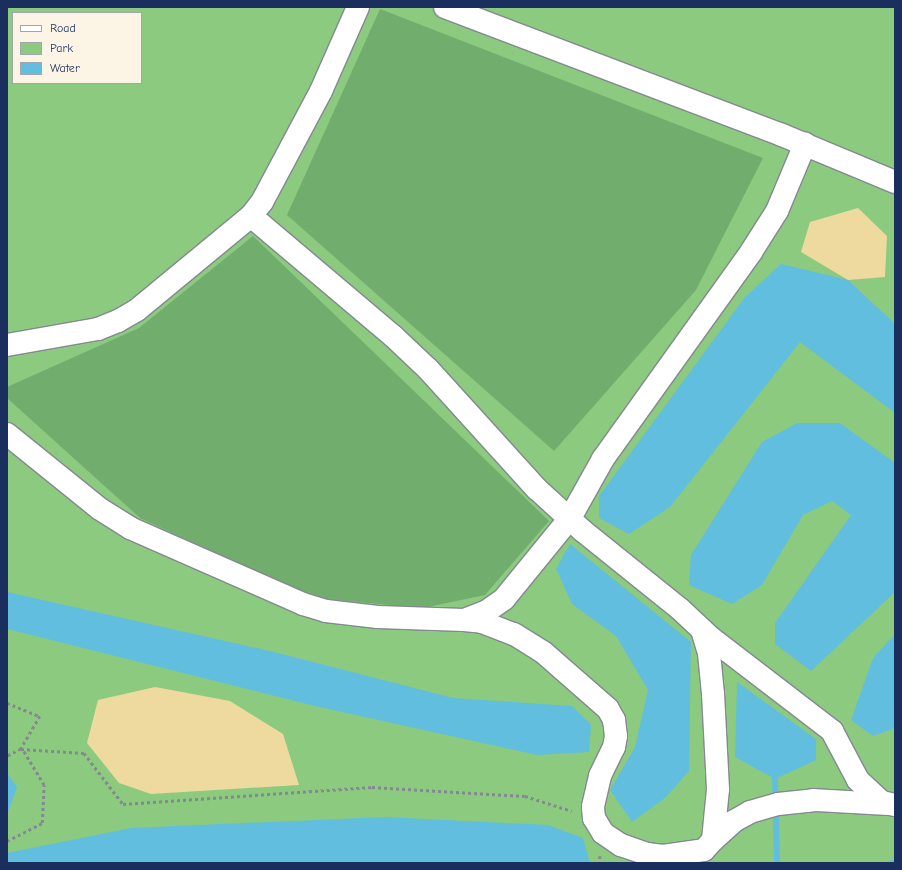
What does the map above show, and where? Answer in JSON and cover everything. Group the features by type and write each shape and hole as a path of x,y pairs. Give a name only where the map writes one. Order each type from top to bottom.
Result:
{"lane":[{"path":"7,345 98,329 118,321 137,310 251,216 262,202 321,91 358,7"},
{"path":"445,7 805,144 895,182"},
{"path":"464,620 487,611 504,599 570,518 603,459 751,252 777,211 805,144"},
{"path":"251,216 393,336 480,423 537,488 570,518 702,630 832,731 858,780 869,792 892,804"},
{"path":"7,434 100,509 130,528 303,604 326,610 378,617 482,622 514,634 543,652 608,709 614,720 616,736 614,747 600,776 593,807 594,818 603,833 633,856 664,856 703,851 734,820 762,809 790,803 814,800 892,804"},
{"path":"702,630 709,653 713,694 718,789 703,851"}],"path":[{"path":"7,703 40,716 21,749"},
{"path":"7,841 42,823 44,784 21,749"},
{"path":"7,756 21,749 84,753 123,804 372,788 525,796 594,818"}],"green space":[{"path":"7,7 895,7 895,863 7,863"},
{"path":"380,9 763,158 696,290 554,451 287,215"},
{"path":"253,236 549,521 485,595 423,608 313,598 140,518 7,398 7,387 139,328"}],"sand":[{"path":"858,208 887,236 885,277 848,280 801,252 810,222"},
{"path":"155,687 230,701 283,734 299,785 151,794 119,783 87,743 98,700"}],"water":[{"path":"781,264 848,280 895,324 895,413 800,342 670,507 629,534 599,518 599,496 745,297"},
{"path":"797,423 840,423 895,463 895,592 811,671 775,644 775,623 851,515 832,501 803,515 762,585 732,604 689,585 691,555 762,442"},
{"path":"570,544 691,642 689,771 665,798 632,822 610,790 635,747 648,690 616,636 572,604 556,569"},
{"path":"7,592 274,652 453,698 572,706 591,725 589,752 537,755 315,706 7,629"},
{"path":"895,634 895,728 873,736 851,720 873,658"},
{"path":"737,682 816,739 816,760 775,779 735,757"},
{"path":"7,773 17,787 7,815"},
{"path":"385,817 548,825 583,838 590,863 7,863 7,853 131,828"}],"waterway":[{"path":"775,779 777,863"}]}
